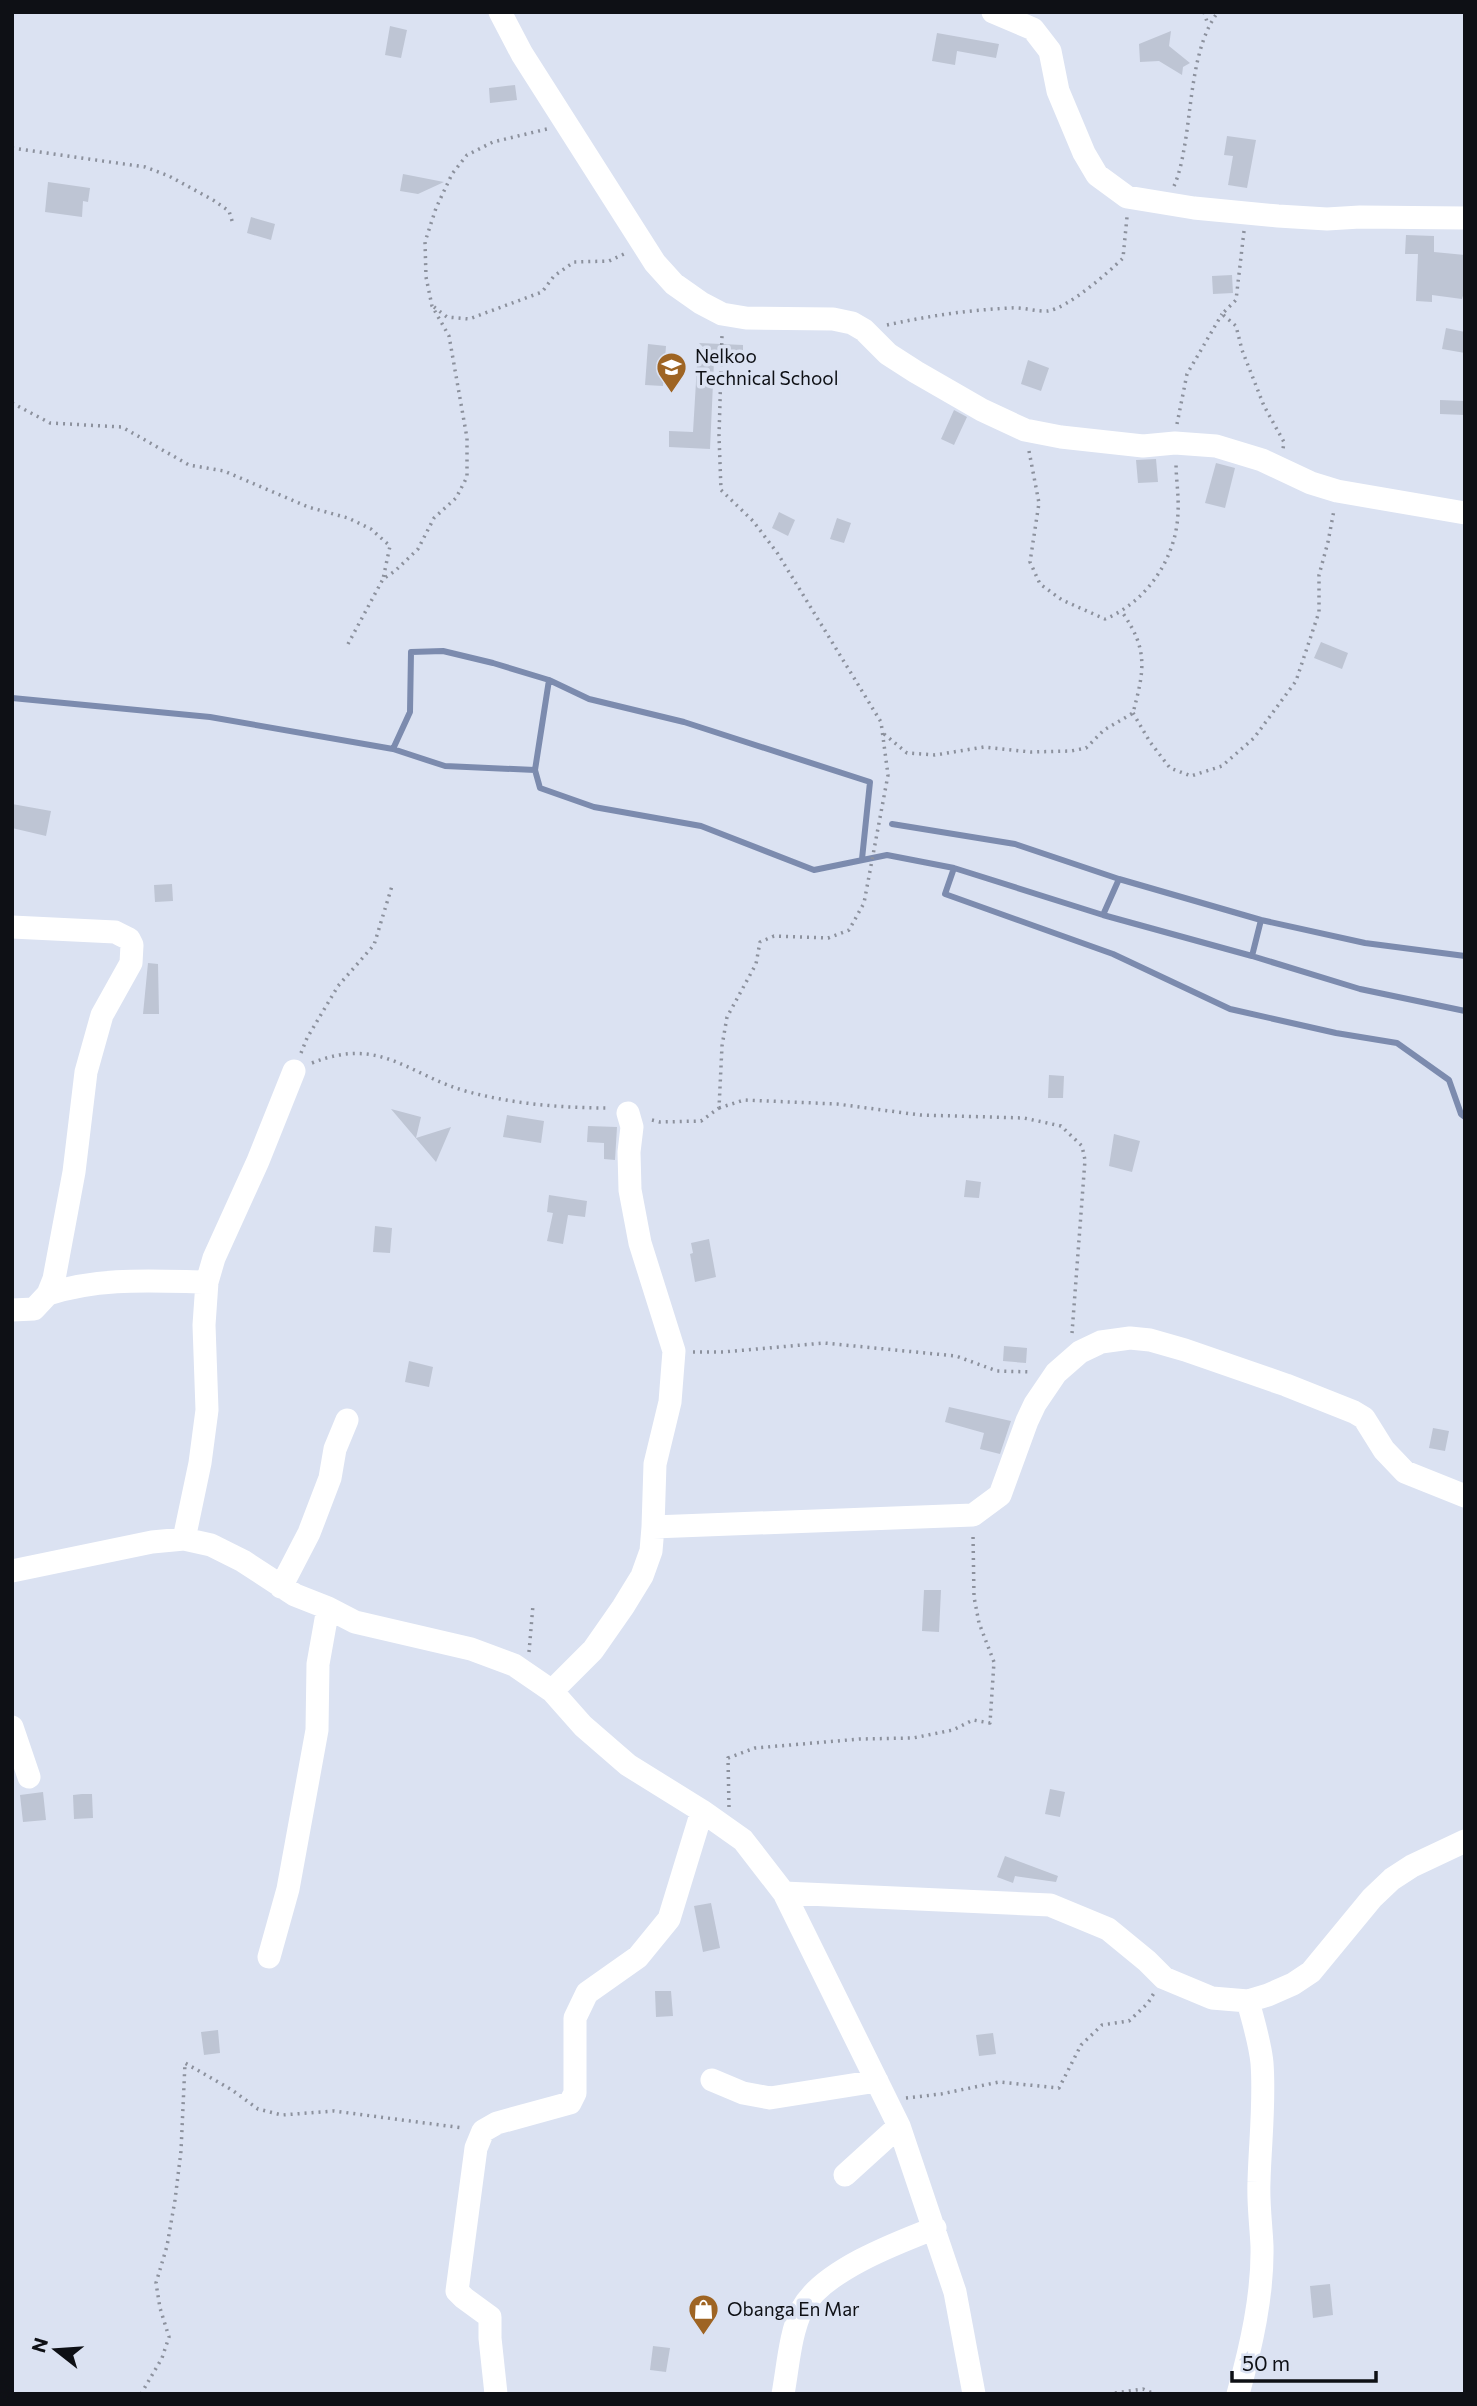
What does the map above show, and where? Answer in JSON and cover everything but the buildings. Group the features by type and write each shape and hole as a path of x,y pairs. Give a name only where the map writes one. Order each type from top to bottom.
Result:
{"street":[{"path":"500,12 522,54 642,245 674,284 722,314 746,318 833,319 852,323 888,354 916,373 982,410 1025,430 1143,446 1175,443 1216,446 1262,460 1337,491 1465,513"},
{"path":"993,12 1033,29 1050,51 1058,91 1084,153 1097,175 1127,197 1245,213 1327,219 1465,218"},
{"path":"12,927 115,932 125,936 132,945 131,963 102,1015 86,1072 66,1219 54,1279 48,1294 34,1309 12,1310"},
{"path":"184,1539 201,1463 207,1409 204,1325 207,1282 214,1258 258,1161 294,1071"},
{"path":"552,1691 593,1650 624,1607 642,1576 651,1551 655,1464 670,1402 674,1351 640,1243 631,1190 629,1152 632,1127 628,1113"},
{"path":"48,1294 84,1284 120,1280 207,1282"},
{"path":"653,1527 973,1515 1000,1495 1035,1404 1063,1366 1080,1352 1101,1342 1130,1338 1185,1349 1286,1384 1354,1412 1364,1418 1384,1450 1405,1472 1465,1496"},
{"path":"281,1587 309,1533 316,1508 330,1478 335,1449 347,1420"},
{"path":"12,1571 152,1542 184,1539 211,1545 243,1561 295,1595 355,1622 471,1649 525,1672 552,1691 583,1726 617,1757 646,1779 702,1811 743,1840 784,1893 899,2126 955,2292 974,2394"},
{"path":"269,1957 288,1889 317,1730 318,1664 328,1608"},
{"path":"12,1727 29,1777"},
{"path":"496,2394 490,2317 457,2291 475,2148 483,2131 498,2123 570,2104 575,2093 575,2018 587,1993 638,1957 669,1919 702,1811"},
{"path":"784,1893 1050,1905 1108,1929 1164,1978 1212,1998 1248,2001 1268,1996 1311,1972 1372,1898 1392,1879 1412,1866 1465,1841"},
{"path":"1238,2394 1254,2323 1261,2279 1262,2245 1258,2216 1263,2087 1261,2061 1248,2001"},
{"path":"712,2080 743,2094 770,2098 882,2091"},
{"path":"845,2175 899,2126"},
{"path":"783,2394 801,2311 812,2294 827,2280 890,2245 934,2228"}],"path":[{"path":"1203,12 1208,25"},
{"path":"1159,203 1176,183 1189,125 1200,52 1208,25 1218,12"},
{"path":"383,579 395,572 418,549 434,518 456,498 467,477 467,439 449,336 432,306 426,278 425,242 436,208 452,174 467,155 493,142 566,125"},
{"path":"12,148 145,167 169,176 229,211 233,224"},
{"path":"863,330 932,315 976,309 1019,307 1049,311 1082,293 1123,258 1127,233 1127,197"},
{"path":"1025,430 1039,503 1030,562 1040,584 1062,600 1105,619 1122,612 1147,590 1158,576 1171,548 1178,514 1175,430 1188,374 1223,314 1236,300 1245,213"},
{"path":"432,306 447,317 469,319 542,292 554,276 573,262 609,261 642,245"},
{"path":"719,1108 722,1046 727,1017 756,964 760,942 774,936 828,938 849,930 864,903 888,775 881,722 778,554 752,521 721,490 719,436 722,314"},
{"path":"1223,314 1236,326 1242,350 1264,406 1284,442 1279,469"},
{"path":"12,403 50,424 122,427 189,465 224,471 308,507 371,529 390,546 383,579 348,644"},
{"path":"1133,713 1170,768 1191,776 1222,766 1254,738 1296,681 1319,612 1319,575 1337,491"},
{"path":"883,732 906,752 935,755 984,747 1031,752 1086,748 1104,730 1133,713 1143,677 1136,631 1122,612"},
{"path":"294,1071 307,1038 338,986 374,945 392,886"},
{"path":"294,1071 315,1061 361,1052 410,1066 469,1092 537,1104 615,1108 660,1122 701,1121 719,1108 744,1100 837,1104 920,1115 1024,1118 1061,1126 1082,1146 1085,1160 1063,1366 997,1371 956,1356 824,1343 723,1352 674,1351"},
{"path":"723,1825 730,1804 728,1758 755,1748 860,1739 913,1738 953,1730 973,1720 990,1723 993,1662 978,1623 974,1597 973,1515"},
{"path":"525,1672 530,1648 533,1605"},
{"path":"882,2091 941,2094 999,2082 1059,2088 1081,2045 1102,2025 1129,2021 1148,2003 1164,1978"},
{"path":"141,2394 162,2358 169,2337 156,2283 167,2246 175,2200 185,2063 232,2090 258,2109 282,2115 334,2111 483,2131"},
{"path":"1108,2394 1143,2389 1155,2394"}],"waterway":[{"path":"12,698 210,717 393,749 410,712 411,652 443,651 549,680 589,699 684,722 870,782 862,859"},
{"path":"393,749 445,766 535,770 549,680"},
{"path":"535,770 540,788 594,807 701,826 814,870 887,855 954,868 1103,915 1360,989 1465,1011"},
{"path":"892,824 1015,844 1119,879 1261,920 1365,943 1465,956"},
{"path":"954,868 945,894 1113,954 1230,1009 1336,1033 1397,1043 1449,1080 1461,1114 1465,1117"},
{"path":"1103,915 1119,879"},
{"path":"1252,956 1261,920"}],"place":[{"name":"Nelkoo Technical School","path":"672,394"},
{"name":"Obanga En Mar","path":"704,2336"}]}
